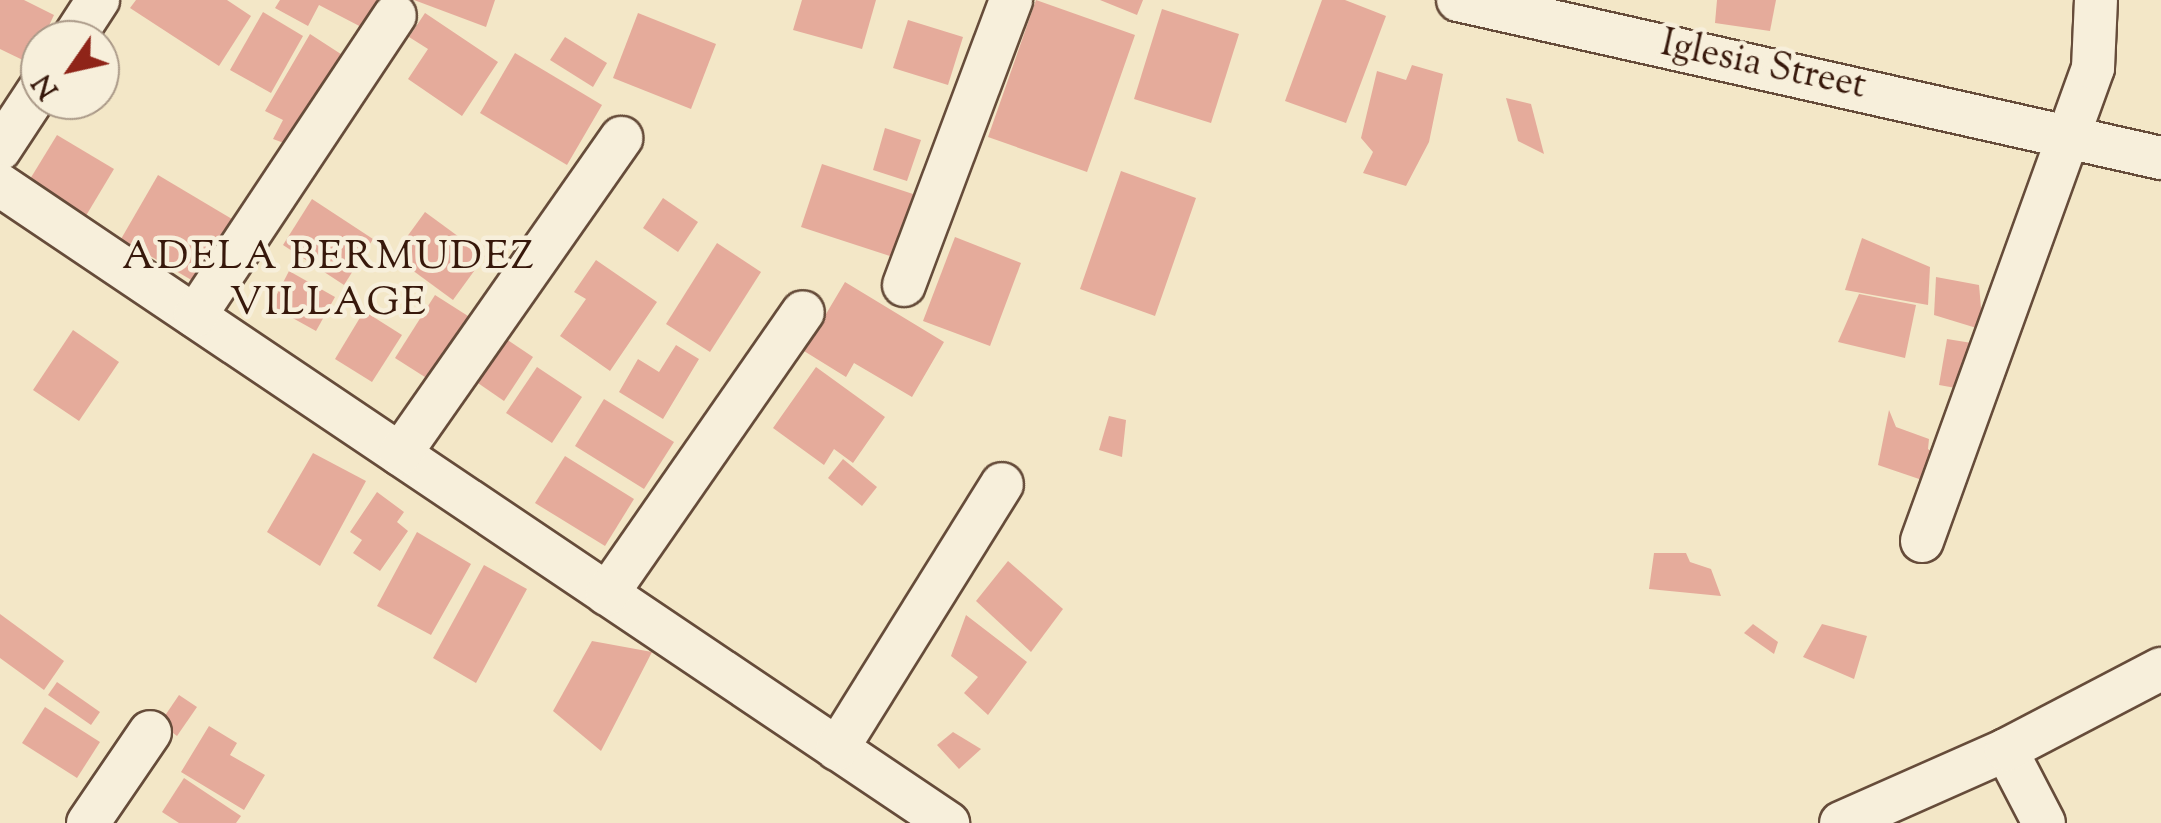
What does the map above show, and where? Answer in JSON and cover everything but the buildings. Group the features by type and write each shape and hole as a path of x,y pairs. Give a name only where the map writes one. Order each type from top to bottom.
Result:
{"street":[{"path":"904,285 1011,0"},
{"name":"Iglesia Street","path":"1458,0 2068,134 2161,158"},
{"path":"1922,541 2092,68 2096,0"},
{"path":"194,316 395,15"},
{"path":"0,149 20,118"},
{"path":"400,454 621,138"},
{"path":"0,185 948,823"},
{"path":"608,594 803,312"},
{"path":"837,748 1002,484"},
{"path":"1841,823 2006,750 2161,669"},
{"path":"88,823 150,732"},
{"path":"2006,750 2044,823"}],"district":[{"name":"ADELA BERMUDEZ VILLAGE","path":"329,282"}]}
